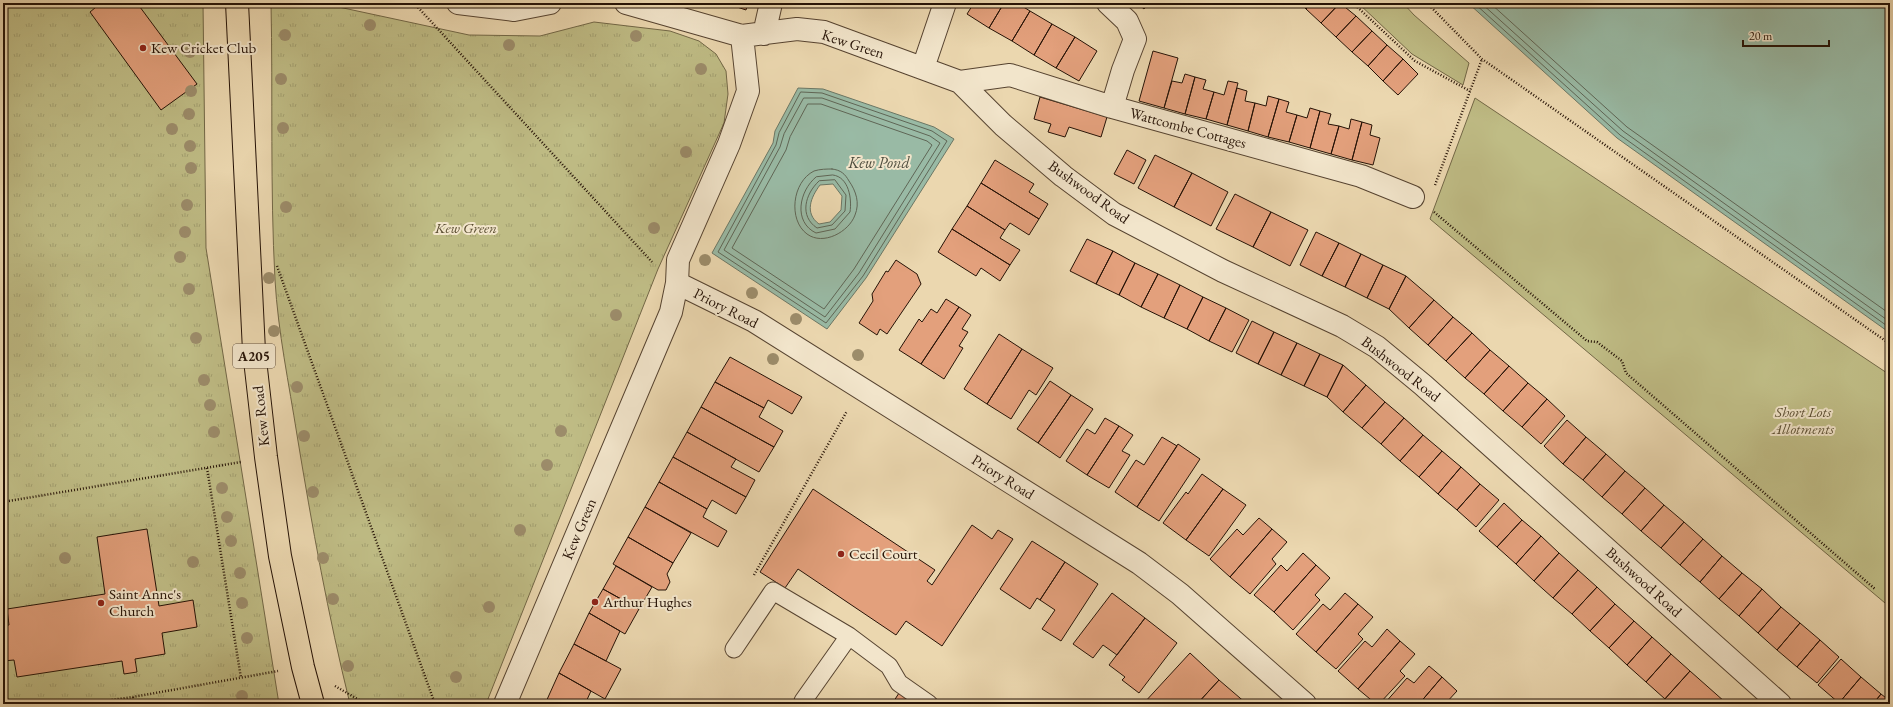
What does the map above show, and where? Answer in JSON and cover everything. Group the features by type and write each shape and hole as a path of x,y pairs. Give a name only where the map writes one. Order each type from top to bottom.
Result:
{"highway":[{"name":"Kew Road","path":"237,3 254,351 266,457 280,556 303,667 313,704"}],"street":[{"path":"458,3 514,10 550,3"},
{"name":"Kew Green","path":"626,3 742,36 797,29 824,32 960,82"},
{"path":"764,34 771,3"},
{"path":"923,68 945,3"},
{"path":"1108,3 1128,21 1135,39 1123,70 1112,107"},
{"name":"Kew Green","path":"505,704 671,312 677,283 678,260 729,144 748,91 742,36"},
{"name":"Wattcombe Cottages","path":"960,82 1010,75 1112,107 1361,176 1420,202"},
{"name":"Bushwood Road","path":"960,82 1003,125 1063,176 1114,214 1224,271 1342,326 1377,347 1423,385 1530,480 1767,700"},
{"name":"Priory Road","path":"677,283 754,321 1139,563 1180,594 1305,704"}],"lane":[{"path":"734,649 773,591 849,636 889,666 899,683 929,704"},
{"path":"803,701 849,636"}],"path":[{"path":"414,3 658,269 677,283"},
{"path":"1352,3 1415,61 1470,91"},
{"path":"1427,3 1482,59 1890,344"},
{"path":"1482,59 1470,91 1420,202 1587,341 1597,342 1622,361 1626,373 1876,590"},
{"path":"277,264 435,704"},
{"path":"753,576 860,388"},
{"path":"3,502 266,457"},
{"path":"207,468 241,678"},
{"path":"82,704 133,697 303,667"},
{"path":"133,697 134,704"}],"green space":[{"path":"3,3 203,3 206,248 279,704 3,704"},
{"name":"Kew Green","path":"271,3 305,3 334,6 469,35 540,36 594,22 670,31 699,41 716,54 726,71 728,94 724,123 658,269 486,704 350,704 315,537 287,377 276,299 273,211"},
{"path":"1358,3 1403,3 1414,15 1469,63 1463,85 1412,54"},
{"name":"Short Lots Allotments","path":"1475,98 1890,375 1890,600 1885,603 1430,219"}],"water":[{"path":"1468,3 1890,3 1890,333 1617,138"},
{"name":"Kew Pond","path":"798,88 823,89 934,127 954,139 866,278 827,329 712,253 773,143 775,131","holes":["833,184 842,196 841,210 830,222 819,224 814,220 810,210 810,205 820,185"]}],"building":[{"name":"Kew Cricket Club","path":"101,3 137,3 197,84 161,110 90,12"},
{"path":"725,3 748,3 746,10"},
{"path":"974,3 1004,3 989,28 967,14"},
{"path":"1004,3 1017,3 1030,11 1012,41 989,28"},
{"path":"1137,3 1149,3 1144,9"},
{"path":"1300,3 1311,3 1306,9"},
{"path":"1311,3 1340,3 1321,23 1306,9"},
{"path":"1340,3 1356,16 1336,37 1321,23"},
{"path":"1030,11 1052,24 1034,55 1012,41"},
{"path":"1356,16 1372,31 1352,52 1336,37"},
{"path":"1052,24 1075,37 1056,68 1034,55"},
{"path":"1372,31 1387,45 1368,66 1352,52"},
{"path":"1075,37 1097,51 1079,81 1056,68"},
{"path":"1387,45 1403,59 1383,81 1368,66"},
{"path":"1153,51 1178,58 1164,108 1139,101"},
{"path":"1403,59 1418,74 1398,95 1383,81"},
{"path":"1185,74 1195,77 1185,114 1164,108 1172,81 1182,83"},
{"path":"1195,77 1206,80 1203,89 1214,92 1206,119 1185,114"},
{"path":"1228,81 1238,83 1227,125 1206,119 1214,92 1224,95"},
{"path":"1237,88 1247,91 1245,101 1255,103 1248,131 1227,125"},
{"path":"1268,96 1279,99 1268,137 1248,131 1255,103 1266,106"},
{"path":"1040,97 1107,117 1101,137 1069,127 1065,137 1048,132 1051,124 1034,119"},
{"path":"1279,99 1289,102 1286,112 1297,115 1289,142 1268,137"},
{"path":"1310,108 1320,111 1310,148 1289,142 1297,115 1307,118"},
{"path":"1320,111 1331,114 1328,124 1339,126 1331,154 1310,148"},
{"path":"1351,119 1362,122 1352,160 1331,154 1339,126 1349,129"},
{"path":"1362,122 1372,125 1370,135 1380,138 1373,165 1352,160"},
{"path":"1127,150 1146,160 1134,184 1114,174"},
{"path":"1155,155 1192,173 1174,207 1138,188"},
{"path":"995,160 1034,184 1029,192 1048,204 1039,219 981,183"},
{"path":"1192,173 1228,192 1211,226 1174,207"},
{"path":"981,183 1039,219 1029,235 1010,223 1005,230 967,206"},
{"path":"1235,194 1271,212 1253,247 1216,229"},
{"path":"967,206 1005,230 1000,238 1020,250 1010,265 952,229"},
{"path":"1271,212 1308,230 1290,266 1253,247"},
{"path":"952,229 1010,265 1000,281 981,268 976,276 938,252"},
{"path":"1316,232 1339,243 1322,276 1300,265"},
{"path":"1087,239 1113,251 1096,284 1070,271"},
{"path":"1339,243 1361,254 1345,287 1322,276"},
{"path":"1113,251 1135,263 1119,295 1096,284"},
{"path":"1361,254 1383,265 1367,298 1345,287"},
{"path":"896,260 917,274 921,284 887,334 880,329 877,335 859,323 873,301 872,294 886,271 888,272"},
{"path":"1135,263 1158,274 1141,307 1119,295"},
{"path":"1383,265 1406,276 1389,309 1367,298"},
{"path":"1158,274 1180,285 1164,318 1141,307"},
{"path":"1406,276 1434,300 1409,328 1389,309"},
{"path":"1180,285 1203,297 1187,329 1164,318"},
{"path":"1203,297 1226,308 1209,341 1187,329"},
{"path":"946,299 959,307 921,364 899,350 919,319 922,322 931,309 937,313"},
{"path":"1434,300 1453,317 1428,345 1409,328"},
{"path":"959,307 971,315 962,329 968,332 959,346 963,348 944,379 921,364"},
{"path":"1226,308 1249,320 1232,352 1209,341"},
{"path":"1453,317 1472,333 1446,361 1428,345"},
{"path":"1252,321 1274,332 1258,364 1236,353"},
{"path":"1274,332 1297,343 1281,375 1258,364"},
{"path":"1472,333 1490,350 1465,378 1446,361"},
{"path":"999,334 1022,349 987,404 964,389"},
{"path":"1297,343 1320,354 1304,386 1281,375"},
{"path":"1022,349 1053,368 1036,395 1029,390 1011,419 987,404"},
{"path":"1490,350 1509,366 1484,394 1465,378"},
{"path":"1320,354 1343,365 1327,397 1304,386"},
{"path":"730,357 802,397 792,414 768,400 764,408 715,382"},
{"path":"1343,365 1366,385 1343,412 1327,397"},
{"path":"1509,366 1528,383 1503,411 1484,394"},
{"path":"1050,381 1071,395 1038,443 1017,429"},
{"path":"715,382 764,408 759,417 783,431 774,447 701,407"},
{"path":"1528,383 1547,399 1522,427 1503,411"},
{"path":"1366,385 1385,402 1362,428 1343,412"},
{"path":"1071,395 1093,409 1060,458 1038,443"},
{"path":"1547,399 1565,416 1541,444 1522,427"},
{"path":"1385,402 1404,418 1381,444 1362,428"},
{"path":"701,407 774,447 759,472 687,432"},
{"path":"1105,418 1119,426 1087,475 1066,461 1087,429 1095,434"},
{"path":"1404,418 1423,435 1400,461 1381,444"},
{"path":"1567,420 1586,437 1563,464 1544,446"},
{"path":"1119,426 1133,435 1122,451 1130,455 1109,488 1087,475"},
{"path":"687,432 736,459 731,467 755,480 746,497 673,457"},
{"path":"1423,435 1442,451 1419,477 1400,461"},
{"path":"1162,437 1177,446 1137,507 1115,492 1136,460 1144,465"},
{"path":"1586,437 1606,454 1583,480 1563,464"},
{"path":"1178,444 1200,459 1159,521 1137,507"},
{"path":"1442,451 1461,467 1438,494 1419,477"},
{"path":"1606,454 1625,471 1602,497 1583,480"},
{"path":"673,457 746,497 736,514 712,500 707,509 659,482"},
{"path":"1461,467 1480,484 1457,510 1438,494"},
{"path":"1625,471 1645,488 1622,514 1602,497"},
{"path":"1202,474 1223,489 1186,540 1163,523 1186,492 1188,494"},
{"path":"659,482 707,509 703,517 727,531 718,547 645,507"},
{"path":"1480,484 1499,500 1476,527 1457,510"},
{"path":"1645,488 1664,505 1641,531 1622,514"},
{"name":"Cecil Court","path":"813,489 935,570 927,581 932,585 972,525 992,539 998,530 1013,539 942,646 906,621 896,635 798,569 785,588 760,572"},
{"path":"1223,489 1246,505 1209,556 1186,540"},
{"path":"1504,503 1522,520 1497,547 1479,531"},
{"path":"1664,505 1684,522 1661,548 1641,531"},
{"path":"645,507 691,533 673,563 628,537"},
{"path":"1259,518 1272,529 1230,577 1210,559 1237,529 1243,535"},
{"path":"1522,520 1541,536 1516,564 1497,547"},
{"path":"1684,522 1703,539 1680,565 1661,548"},
{"name":"Saint Anne's Church","path":"147,529 159,606 193,600 197,627 162,633 165,654 135,659 137,672 124,674 122,661 17,677 14,660 3,661 3,626 9,625 7,609 105,594 97,537"},
{"path":"1272,529 1287,542 1272,559 1276,564 1250,594 1230,577"},
{"path":"1541,536 1559,553 1534,581 1516,564"},
{"path":"628,537 673,563 667,574 670,582 666,590 658,590 613,564"},
{"path":"1703,539 1722,556 1700,582 1680,565"},
{"path":"1032,541 1065,562 1040,600 1037,598 1030,609 1000,589"},
{"path":"1303,553 1316,565 1274,612 1254,595 1281,565 1287,571"},
{"path":"1559,553 1578,570 1553,598 1534,581"},
{"path":"1722,556 1742,573 1719,599 1700,582"},
{"path":"1065,562 1098,584 1061,641 1042,629 1055,610 1040,600"},
{"path":"1316,565 1330,578 1315,595 1320,600 1293,630 1274,612"},
{"path":"616,566 652,587 639,609 603,589"},
{"path":"1578,570 1597,587 1572,614 1553,598"},
{"path":"1742,573 1762,589 1739,616 1719,599"},
{"path":"1597,587 1615,604 1590,631 1572,614"},
{"path":"603,589 639,609 625,634 589,613"},
{"path":"1762,589 1781,607 1758,633 1739,616"},
{"path":"1112,593 1145,618 1117,655 1103,645 1093,658 1073,644"},
{"path":"1345,593 1358,604 1316,652 1296,634 1323,604 1330,610"},
{"path":"1358,604 1373,617 1358,634 1363,639 1336,669 1316,652"},
{"path":"1615,604 1634,621 1609,648 1590,631"},
{"path":"1781,607 1800,623 1777,650 1758,633"},
{"path":"589,613 620,631 606,661 574,644"},
{"path":"1145,618 1177,643 1139,693 1122,680 1125,677 1109,665"},
{"path":"1634,621 1652,637 1627,665 1609,648"},
{"path":"1800,623 1820,640 1797,667 1777,650"},
{"path":"1387,629 1400,641 1358,689 1338,671 1365,641 1372,647"},
{"path":"1652,637 1671,654 1646,682 1627,665"},
{"path":"1820,640 1839,657 1817,683 1797,667"},
{"path":"1400,641 1415,654 1400,671 1405,676 1379,704 1376,704 1358,689"},
{"path":"574,644 621,669 605,699 559,673"},
{"path":"1190,653 1219,680 1197,704 1143,704"},
{"path":"1671,654 1690,671 1665,699 1646,682"},
{"path":"1841,659 1861,677 1839,703 1818,685"},
{"path":"1429,666 1442,677 1419,704 1384,704 1407,678 1414,683"},
{"path":"1690,671 1725,702 1723,704 1664,704 1662,702"},
{"path":"559,673 591,691 585,704 545,704"},
{"path":"1442,677 1457,691 1445,704 1419,704"},
{"path":"1861,677 1881,694 1873,704 1840,704 1839,703"},
{"path":"1219,680 1247,704 1197,704"},
{"path":"899,693 913,704 892,704"},
{"path":"1881,694 1890,701 1890,704 1873,704"}],"place":[{"name":"Kew Cricket Club","path":"143,48"},
{"name":"Cecil Court","path":"841,554"},
{"name":"Arthur Hughes","path":"595,602"},
{"name":"Saint Anne's Church","path":"101,603"}]}
